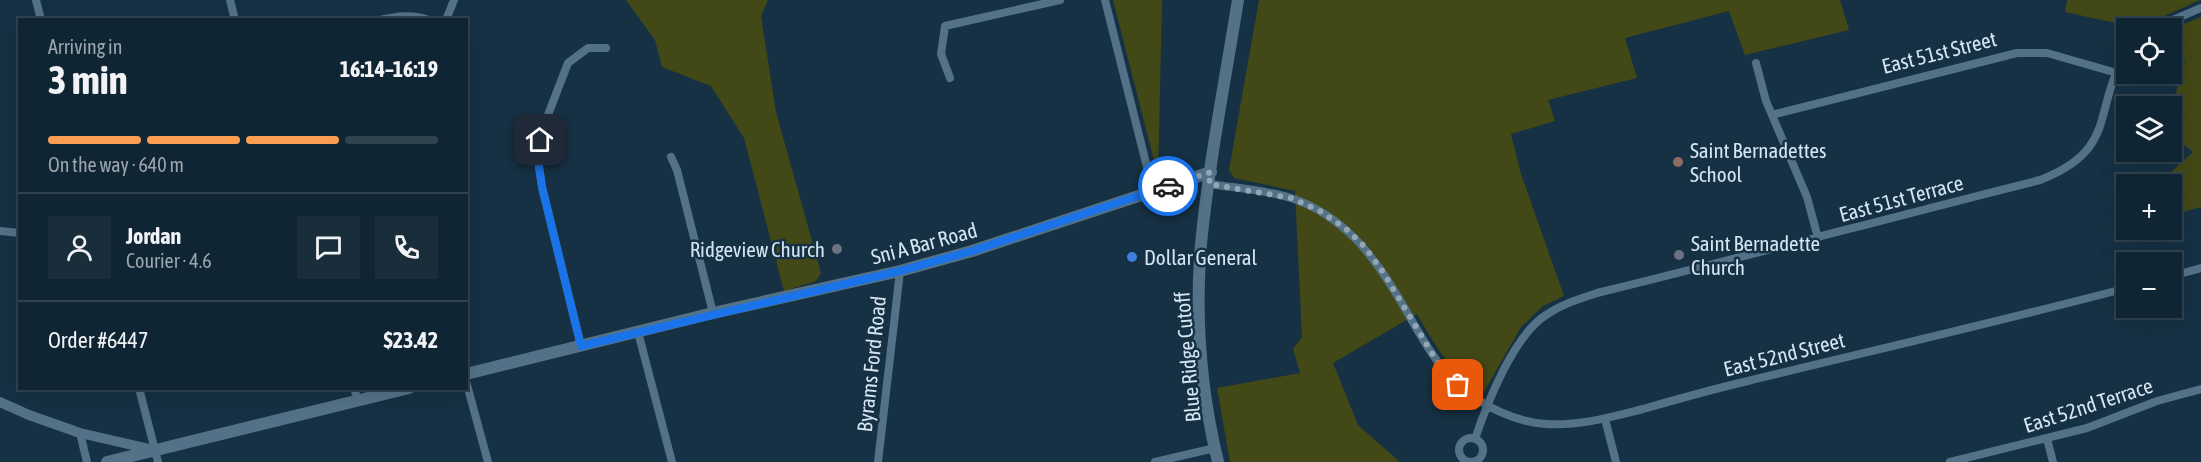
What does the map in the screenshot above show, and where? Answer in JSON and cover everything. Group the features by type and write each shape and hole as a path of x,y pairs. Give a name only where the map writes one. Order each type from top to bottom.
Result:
{"main road":[{"name":"Blue Ridge Cutoff","path":"1218,462 1203,370 1199,319 1201,246 1238,0"},
{"name":"Sni A Bar Road","path":"468,374 900,271 1002,243 1153,191 1210,178"},
{"path":"107,462 157,456 401,390"}],"street":[{"path":"36,0 40,18"},
{"path":"230,0 234,18"},
{"path":"448,18 454,0"},
{"path":"950,78 941,54 945,26 1060,0"},
{"path":"1105,0 1153,191"},
{"path":"2178,18 2201,8"},
{"path":"389,18 403,15 424,18"},
{"path":"581,346 542,187 538,160 546,120 568,63 588,48 606,48"},
{"name":"East 51st Street","path":"1772,115 2017,52 2047,53 2116,73"},
{"path":"1756,63 1772,115 1800,179 1818,238"},
{"name":"East 51st Terrace","path":"1487,404 1526,333 1544,316 1568,302 2040,180 2062,171 2080,158 2095,140 2103,123 2116,77"},
{"path":"671,157 677,170 713,314"},
{"name":"Sni A Bar Road","path":"1210,178 1291,198 1320,211 1346,229 1364,246 1383,272 1436,360 1458,385 1487,404"},
{"path":"0,231 18,233"},
{"path":"2182,273 2201,268"},
{"name":"Byrams Ford Road","path":"878,462 900,271"},
{"name":"East 52nd Street","path":"1487,404 1513,417 1544,424 1576,424 1605,419 1746,381 1966,330 2116,291"},
{"path":"638,332 672,462"},
{"path":"468,388 488,462"},
{"name":"East 52nd Terrace","path":"1950,462 2087,428 2157,401 2201,389"},
{"path":"140,390 157,456"},
{"path":"355,390 358,401"},
{"path":"0,402 80,433 157,456"},
{"path":"1475,439 1487,404"},
{"path":"1605,419 1616,462"},
{"path":"80,433 87,462"},
{"path":"2047,439 2053,462"},
{"path":"1155,462 1215,448"}],"green space":[{"path":"626,0 768,0 761,16 776,112 821,273 816,281 784,291 744,138 711,86 662,67 655,40"},
{"path":"1113,0 1162,0 1158,176"},
{"path":"1259,0 1840,0 1849,30 1745,55 1729,11 1625,38 1637,78 1548,100 1555,121 1511,134 1521,174 1564,296 1543,306 1521,327 1484,392 1461,375 1445,358 1417,314 1333,363 1358,425 1400,462 1230,462 1217,388 1300,373 1293,349 1302,337 1295,191 1234,178 1229,170"},
{"path":"2067,0 2200,0 2160,18 2116,18 2116,23 2065,12"},
{"path":"2201,17 2201,207 2182,212 2182,174 2169,174 2193,152 2182,143 2182,96 2175,96 2178,84 2182,84 2185,61 2182,59 2182,25"}],"way so far":[{"path":"1168,186 1211,172 1209,184 1291,198 1320,211 1346,229 1365,247 1383,272 1436,360 1458,385"}],"place":[{"name":"Saint Bernadettes School","path":"1678,162"},
{"name":"Ridgeview Church","path":"837,249"},
{"name":"Saint Bernadette Church","path":"1679,255"},
{"name":"Dollar General","path":"1132,257"}],"route":[{"path":"540,140 538,160 542,187 581,346 900,271 1002,243 1168,186"}]}
